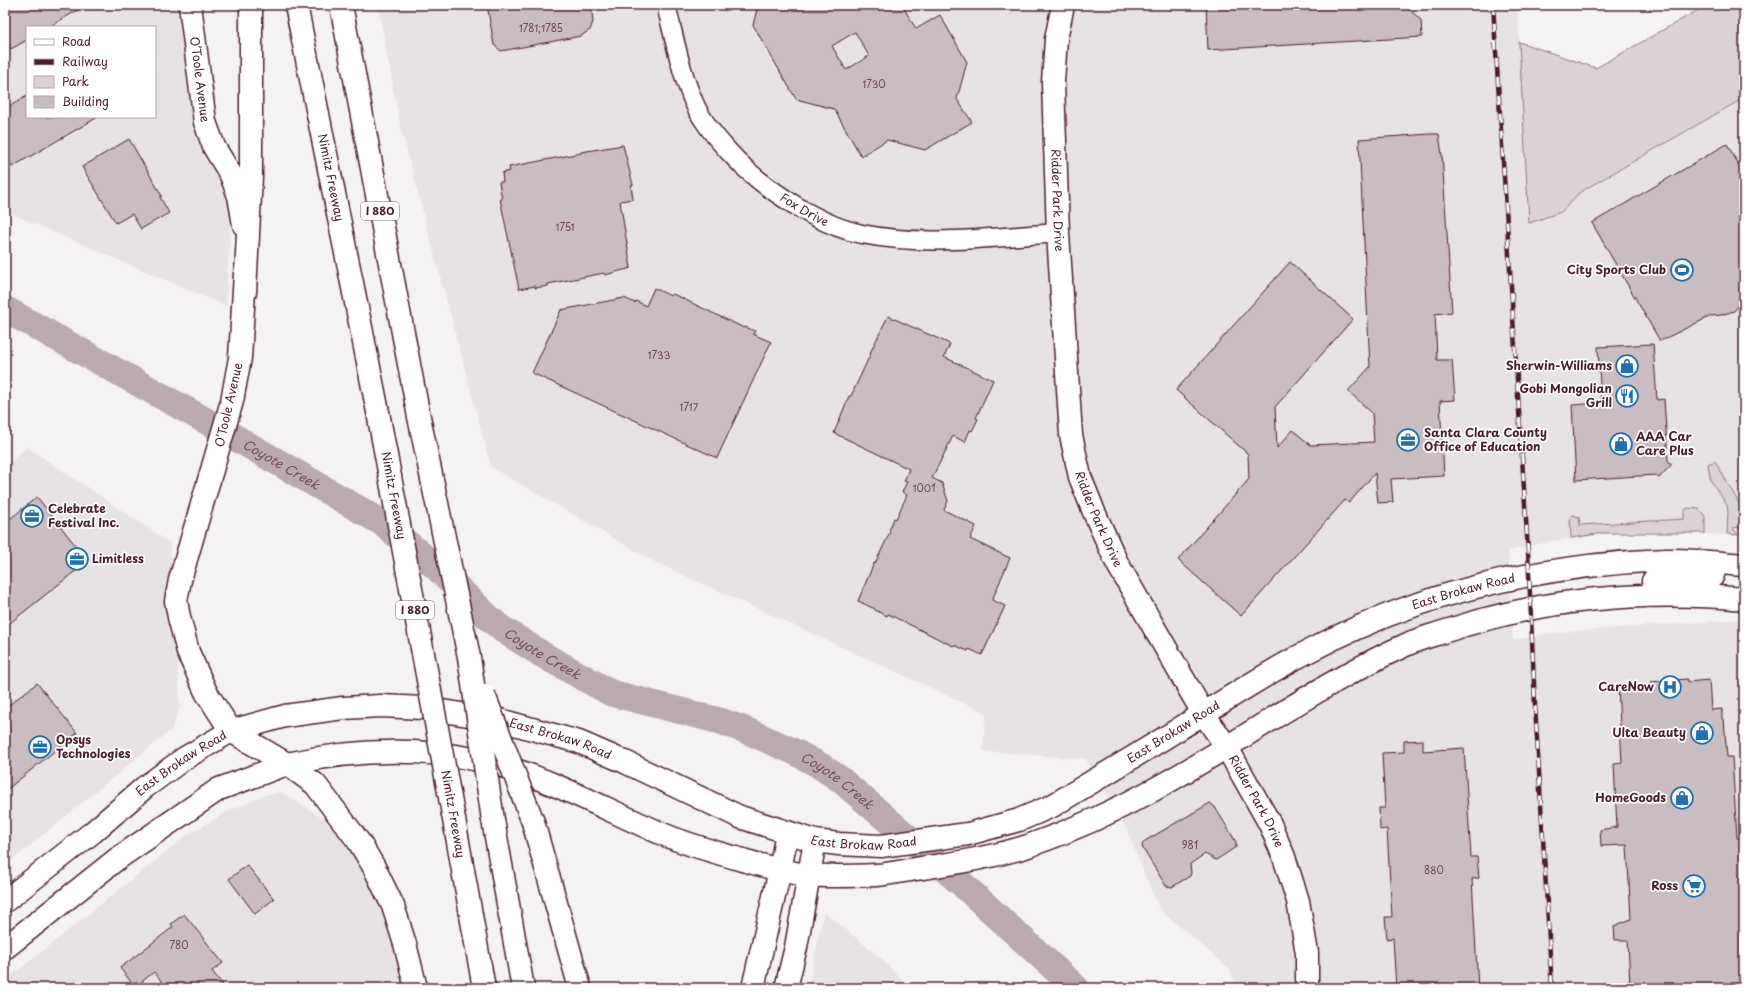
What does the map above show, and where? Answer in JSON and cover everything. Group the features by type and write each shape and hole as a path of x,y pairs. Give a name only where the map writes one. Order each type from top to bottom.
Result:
{"main road":[{"name":"O’Toole Avenue","path":"190,5 208,133 231,175 239,196 244,221 245,292 240,358 232,401 180,580 176,601 178,617 188,652 206,692 230,731 287,764 315,784 359,842 374,867 393,906 405,944 416,988"},
{"path":"245,292 251,176 251,5"},
{"name":"Nimitz Freeway","path":"296,5 377,407 484,988"},
{"name":"I 880","path":"341,5 418,417 469,657 493,820 523,988"},
{"name":"Ridder Park Drive","path":"1063,5 1056,39 1053,82 1058,233 1071,435 1080,477 1094,512 1118,562 1203,713 1226,746 1270,824 1284,857 1298,901 1307,953 1307,988"},
{"name":"East Brokaw Road","path":"5,901 93,832 145,787 186,758 230,731 285,716 343,708 373,706 423,708 500,720 579,742 625,762 740,817 787,833 815,841 881,846 968,834 1019,820 1052,806 1203,713 1306,652 1378,619 1422,602 1480,585 1529,574 1594,565 1667,560 1744,565"},
{"path":"1577,601 1618,582 1704,581 1712,577 1717,563"},
{"path":"5,948 117,859 219,789 287,764 328,755 380,752 421,753 465,758 509,768 554,786 662,834 707,850 780,870 809,875 877,875 969,861 1027,846 1076,826 1153,790 1322,688 1412,643 1471,623 1531,608 1577,601 1652,596 1740,593"},
{"path":"469,657 533,822 580,988"},
{"path":"753,988 787,833"},
{"path":"786,988 796,947 815,841"}],"street":[{"name":"Fox Drive","path":"666,5 684,80 698,111 720,142 748,172 796,205 819,218 861,234 891,238 930,241 1058,233"}],"shaded area":[{"path":"5,5 182,5 232,186 226,306 5,211"},
{"path":"378,5 1517,5 1529,222 1561,212 1580,192 1744,98 1744,536 1668,532 1605,534 1552,541 1508,551 1513,640 1552,633 1744,619 1744,988 1237,988 1229,968 1159,909 1126,829 1086,759 983,751 986,713 655,562 491,467 401,129"},
{"path":"27,447 170,543 180,708 171,730 5,866 5,467"},
{"path":"281,792 326,820 349,847 377,899 397,954 405,988 5,988 5,981 186,836 227,812 265,795"},
{"path":"824,912 881,958 909,988 808,988"}],"green space":[{"path":"1707,5 1744,5 1744,98 1580,192 1561,212 1529,223 1519,42 1596,68"},
{"path":"1715,461 1744,512 1744,533 1742,533 1739,527 1733,528 1738,535 1727,534 1727,505 1711,481 1708,464"},
{"path":"1687,508 1699,509 1705,516 1705,533 1604,533 1571,538 1570,519 1572,515 1579,517 1580,525 1684,519 1684,512"}],"building":[{"path":"5,5 86,5 51,26 26,26 26,41 11,49 5,39"},
{"path":"487,5 591,5 593,22 590,30 581,36 501,51 494,45"},
{"path":"758,5 902,5 916,29 940,15 967,62 957,99 972,122 925,150 887,140 861,156 834,109 796,99 753,25","holes":["855,32 869,56 846,70 832,46"]},
{"path":"1206,5 1404,5 1421,20 1422,37 1208,50"},
{"path":"26,97 26,118 96,118 12,167 5,156 5,109"},
{"name":"Santa Clara County Office of Education","path":"1439,134 1442,155 1452,312 1435,314 1437,360 1452,360 1455,400 1440,401 1444,476 1391,479 1393,502 1378,503 1375,473 1349,503 1345,500 1241,616 1178,560 1249,479 1248,454 1176,390 1290,262 1353,319 1275,407 1277,448 1293,430 1310,445 1374,442 1372,413 1348,391 1370,367 1359,139"},
{"path":"129,139 162,196 160,197 169,213 141,229 132,214 116,223 82,167"},
{"name":"City Sports Club","path":"1727,144 1744,174 1744,299 1734,311 1711,316 1660,341 1592,223"},
{"path":"623,145 633,185 631,185 633,199 620,201 631,268 605,275 604,273 548,284 548,286 535,288 535,286 519,289 500,199 502,199 499,182 503,182 502,173 510,171 509,167"},
{"path":"654,288 671,296 673,294 744,328 745,327 755,331 753,334 771,342 717,458 532,373 561,310 624,298 635,303 636,301 646,306"},
{"path":"888,316 950,344 944,357 993,380 976,418 978,419 972,431 970,430 965,442 953,436 932,478 942,483 948,501 944,510 976,526 970,539 1010,558 992,600 1005,606 982,655 969,649 968,651 954,645 953,646 858,601 874,563 875,564 890,532 889,531 894,518 896,519 907,495 902,492 907,482 904,481 909,469 834,433 849,396 851,396"},
{"name":"AAA Car Care Plus","path":"1653,344 1657,400 1664,399 1668,461 1672,464 1659,478 1655,475 1576,480 1572,405 1601,403 1598,347"},
{"path":"37,497 88,561 5,627 5,523"},
{"path":"1687,679 1687,682 1709,680 1711,710 1722,709 1727,757 1732,757 1737,838 1744,838 1744,988 1630,988 1628,940 1615,940 1614,926 1631,919 1627,845 1601,846 1600,830 1617,827 1614,764 1622,763 1618,687 1650,685 1650,682"},
{"path":"37,683 77,733 5,791 5,708"},
{"path":"1423,740 1423,751 1464,748 1471,857 1477,857 1479,878 1472,879 1478,988 1396,988 1393,938 1387,939 1385,917 1392,917 1387,829 1380,830 1379,808 1385,808 1382,753 1404,752 1404,741"},
{"path":"1210,803 1215,807 1236,842 1236,847 1216,860 1205,854 1190,864 1190,876 1172,887 1166,886 1142,845 1145,841"},
{"path":"247,865 274,899 255,914 229,879"},
{"path":"184,914 223,963 212,971 225,988 167,988 154,972 135,987 120,968 173,927 171,924"}],"waterway":[{"name":"Coyote Creek","path":"5,309 217,427 381,522 435,566 502,629 543,655 611,693 720,721 745,730 795,752 819,765 841,780 962,884 1076,988"}],"railway":[{"path":"1493,5 1528,551 1535,705 1552,988"}],"place":[{"name":"City Sports Club","path":"1682,270"},
{"name":"Sherwin-Williams","path":"1627,366"},
{"name":"Gobi Mongolian Grill","path":"1627,396"},
{"name":"Santa Clara County Office of Education","path":"1408,440"},
{"name":"AAA Car Care Plus","path":"1621,444"},
{"name":"Celebrate Festival Inc.","path":"32,516"},
{"name":"Limitless","path":"77,559"},
{"name":"CareNow","path":"1670,687"},
{"name":"Ulta Beauty","path":"1702,733"},
{"name":"Opsys Technologies","path":"40,747"},
{"name":"HomeGoods","path":"1682,798"},
{"name":"Ross","path":"1694,886"}]}
